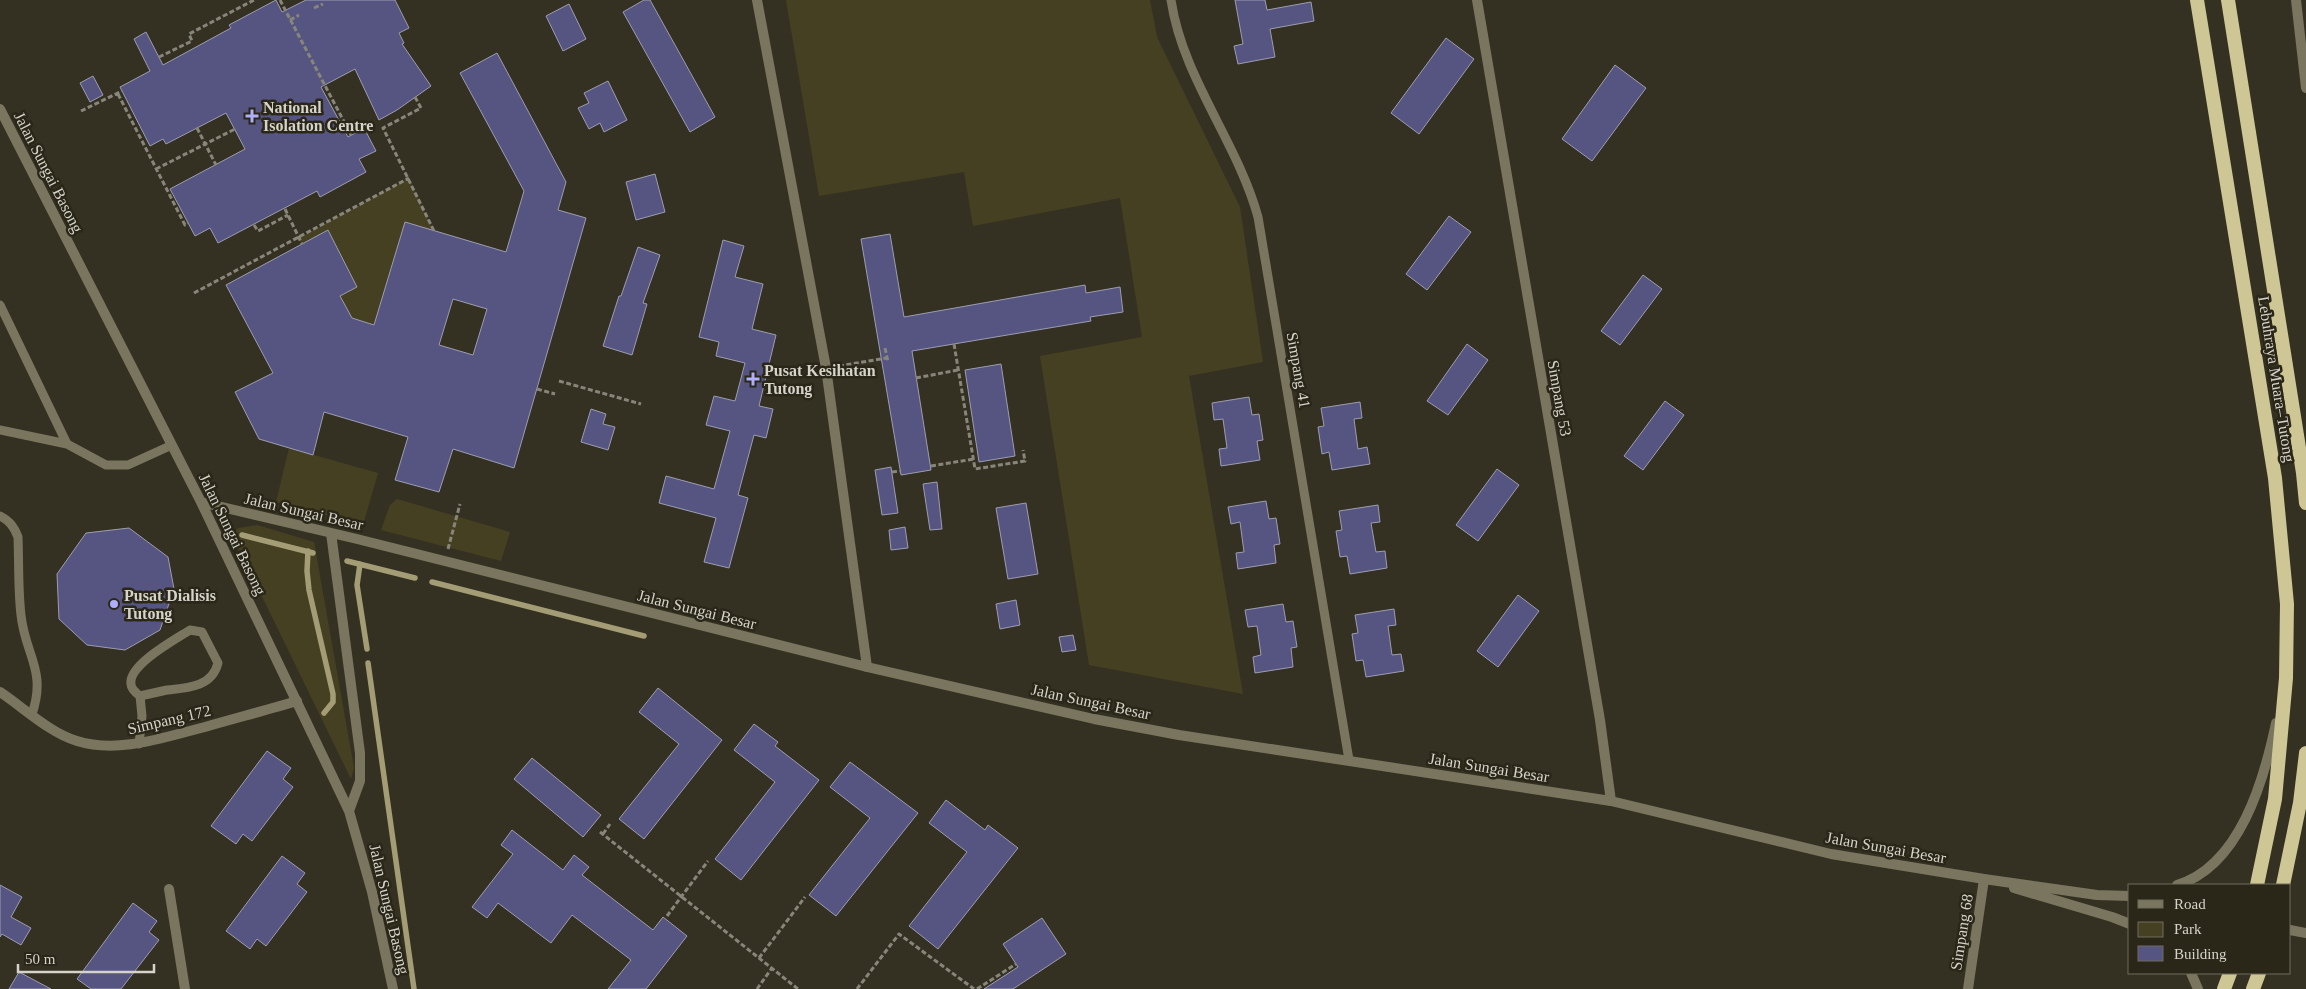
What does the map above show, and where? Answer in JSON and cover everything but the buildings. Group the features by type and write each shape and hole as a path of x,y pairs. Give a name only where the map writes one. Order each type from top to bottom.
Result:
{"highway":[{"name":"Lebuhraya Muara–Tutong","path":"2196,0 2275,478 2287,604 2286,678 2275,799 2257,884"},
{"name":"Lebuhraya Muara–Tutong","path":"2228,0 2304,473 2306,503"},
{"path":"2283,884 2300,803 2306,753"},
{"path":"2224,989 2230,974"},
{"path":"2253,989 2259,974"}],"street":[{"path":"757,0 826,368 867,667"},
{"name":"Simpang 53","path":"1477,0 1600,720 1612,801"},
{"path":"2296,0 2306,88"},
{"name":"Jalan Sungai Basong","path":"0,109 201,502 349,812 372,892 394,989"},
{"name":"Jalan Sungai Besar","path":"201,502 867,667 1094,719 1160,732 1612,801 1831,854 2097,895 2128,896"},
{"path":"331,533 360,753 360,781 349,812"},
{"path":"2179,884 2211,866 2232,841 2251,809 2268,762 2286,678"},
{"name":"Simpang 172","path":"0,692 51,730 78,741 107,745 139,744 297,701"},
{"name":"Jalan Sungai Besar","path":"1984,879 2112,916 2128,923"},
{"name":"Simpang 68","path":"1968,989 1984,879"},
{"path":"170,889 185,989"},
{"path":"2291,930 2306,933"},
{"path":"2191,974 2198,989"}],"lane":[{"name":"Simpang 41","path":"1171,0 1175,26 1185,57 1250,189 1258,216 1349,760"},
{"path":"0,304 67,444"},
{"path":"0,430 67,444 106,465 128,465 172,445"},
{"path":"0,516 15,528 18,537 21,617 38,678 38,696 32,714"},
{"path":"139,744 142,716 140,696 130,684 133,674 139,665 190,630 202,632 218,663 216,671 210,678 187,689 167,690 140,696"}],"path":[{"path":"159,57 192,40 189,34 254,0"},
{"path":"280,0 350,135"},
{"path":"314,8 323,4"},
{"path":"290,20 299,15"},
{"path":"81,111 122,91"},
{"path":"118,94 184,225 188,224"},
{"path":"415,97 421,108 383,128 434,231"},
{"path":"197,128 216,164"},
{"path":"156,169 235,128"},
{"path":"194,293 409,178"},
{"path":"284,208 302,244"},
{"path":"254,224 258,231 288,215"},
{"path":"954,344 975,469 1025,461 1023,450"},
{"path":"826,368 887,360 886,348"},
{"path":"916,378 958,370"},
{"path":"559,381 641,404"},
{"path":"537,389 555,394"},
{"path":"931,466 974,459"},
{"path":"892,472 900,471"},
{"path":"445,561 460,504"},
{"path":"610,824 602,833 798,989"},
{"path":"667,916 708,861"},
{"path":"759,958 805,896"},
{"path":"857,989 899,934 976,989 1016,964"},
{"path":"757,989 772,968"}],"green space":[{"path":"786,0 1150,0 1157,37 1240,207 1263,362 1189,376 1243,694 1089,665 1040,356 1142,337 1120,198 973,226 964,172 819,196"},
{"path":"409,178 434,231 374,325 352,318 340,296 357,287 302,244 299,238"},
{"path":"289,448 378,473 363,525 276,502"},
{"path":"397,499 510,532 501,561 381,530 390,505"},
{"path":"257,525 314,542 354,768 351,779 232,535 238,528"}],"waterway":[{"path":"242,535 313,553"},
{"path":"308,551 307,571 309,590 333,694 333,702 324,713"},
{"path":"347,561 415,578"},
{"path":"360,564 357,585 367,649"},
{"path":"432,582 644,636"},
{"path":"368,663 414,989"}],"place":[{"name":"National Isolation Centre","path":"252,116"},
{"name":"Pusat Kesihatan Tutong","path":"753,379"},
{"name":"Pusat Dialisis Tutong","path":"114,604"}]}
